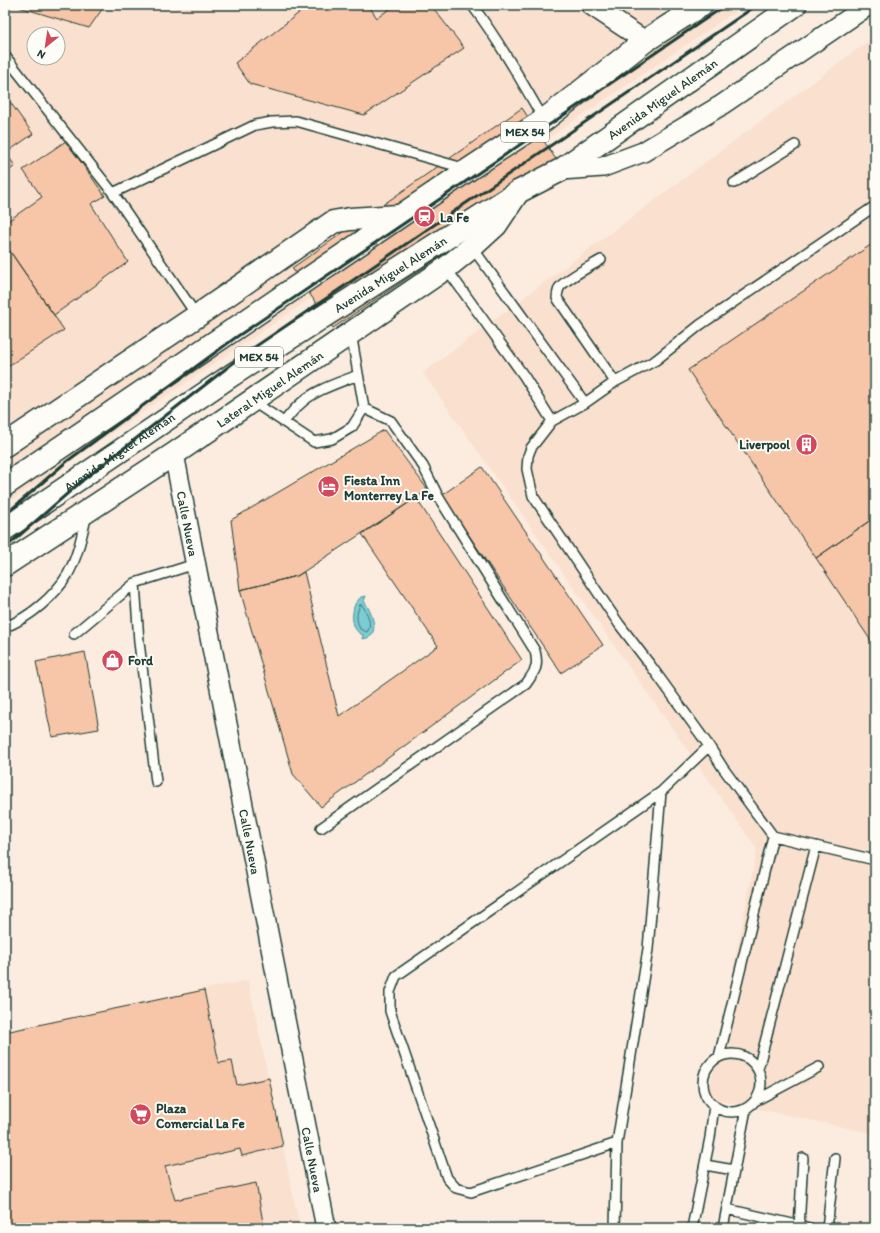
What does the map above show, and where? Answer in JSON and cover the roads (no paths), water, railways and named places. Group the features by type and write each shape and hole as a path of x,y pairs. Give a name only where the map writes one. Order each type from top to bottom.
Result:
{"main road":[{"name":"MEX 54","path":"5,484 399,216 544,120 645,41 701,5"},
{"name":"Avenida Miguel Alemán","path":"5,528 232,375 518,192 561,170 795,5"},
{"name":"Lateral Miguel Alemán","path":"5,565 174,454 446,268 472,248 496,225 518,192"},
{"path":"5,445 197,316 333,222 350,219 399,216"}],"street":[{"path":"592,5 645,41"},
{"path":"561,170 603,167 643,152 720,106 869,5"},
{"name":"Calle Nueva","path":"174,454 326,1228"}],"lane":[{"path":"472,5 521,80 544,120"},
{"path":"5,56 112,193 197,316"},
{"path":"112,193 255,125 272,122 296,121 468,170"},
{"path":"734,184 795,145"},
{"path":"875,206 700,325 656,360 615,382 585,403 552,421 531,448 528,456 527,469 533,496 619,624 710,746 723,768 774,836 875,860"},
{"path":"472,248 585,403"},
{"path":"602,260 566,282 557,293 557,298 615,382"},
{"path":"446,268 524,376 552,421"},
{"path":"252,401 314,442 332,440 352,427 364,408 351,333"},
{"path":"284,422 300,404 310,397 324,389 358,375"},
{"path":"321,828 526,684 536,670 538,660 535,651 440,498 423,466 392,421 364,408"},
{"path":"5,627 34,610 53,594 69,573 77,552 89,510"},
{"path":"74,634 135,583 195,564"},
{"path":"135,583 139,642 156,782"},
{"path":"617,1143 471,1192 456,1188 447,1178 390,1011 390,992 396,976 661,792 710,746"},
{"path":"615,1228 617,1143 648,949 661,792"},
{"path":"719,1057 774,836"},
{"path":"758,1069 816,846"},
{"path":"755,1101 760,1091 761,1080 758,1069 751,1060 741,1055 730,1054 719,1057 710,1064 705,1074 704,1086 706,1096 714,1105 724,1111 735,1112 746,1109 755,1101 819,1067"},
{"path":"692,1228 705,1166 714,1105"},
{"path":"723,1228 746,1109"},
{"path":"799,1227 803,1158"},
{"path":"828,1228 835,1158"},
{"path":"705,1166 734,1170"},
{"path":"727,1209 799,1227 810,1228"}],"water":[{"path":"366,596 364,601 370,611 374,623 374,629 372,634 362,639 363,635 356,630 354,626 353,612 356,602 361,597"}],"railway":[{"path":"5,515 66,462 235,338 726,5"},
{"path":"5,548 83,480 246,353 757,5"}],"place":[{"name":"La Fe","path":"425,217"},
{"name":"Liverpool","path":"806,444"},
{"name":"Fiesta Inn Monterrey La Fe","path":"328,487"},
{"name":"Ford","path":"113,660"},
{"name":"Plaza Comercial La Fe","path":"141,1115"}]}
